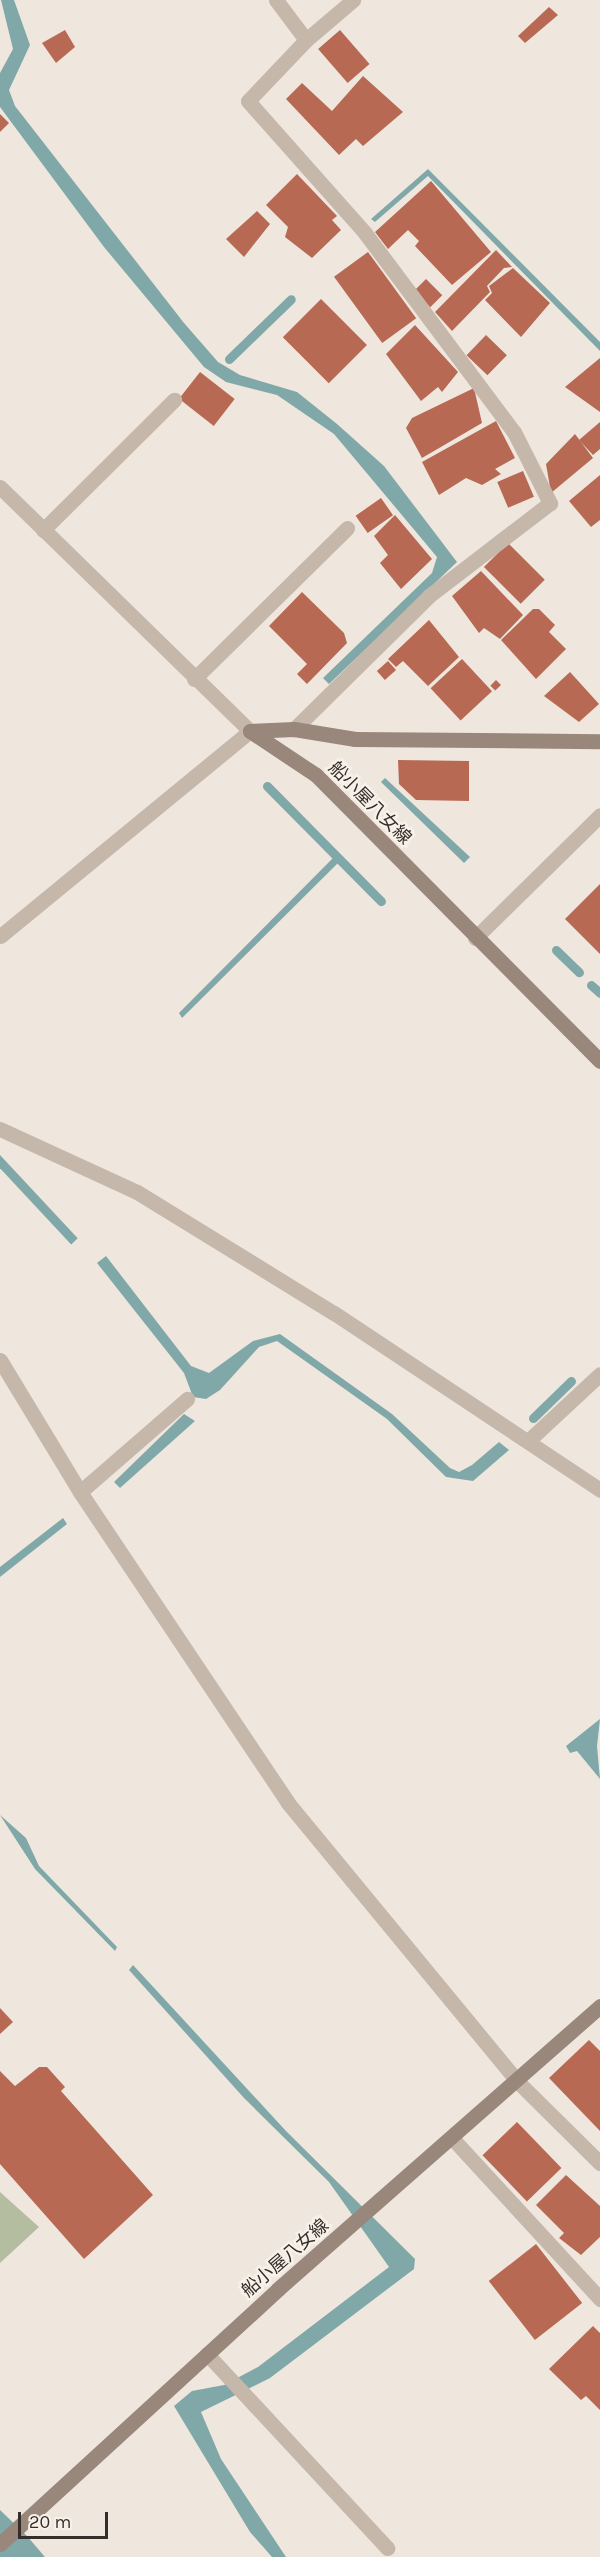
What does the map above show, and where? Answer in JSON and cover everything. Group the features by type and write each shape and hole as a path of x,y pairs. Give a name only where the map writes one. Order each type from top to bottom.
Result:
{"main road":[{"name":"船小屋八女線","path":"250,731 294,729 355,739 600,741"},
{"name":"船小屋八女線","path":"250,731 316,775 475,938 600,1061"},
{"name":"船小屋八女線","path":"0,2544 207,2354 600,2006"}],"street":[{"path":"276,0 306,40"},
{"path":"294,729 429,596 550,503 514,432 365,233 248,101 306,40 352,0"},
{"path":"43,530 174,400"},
{"path":"0,487 194,679 250,731 0,936"},
{"path":"194,679 347,528"},
{"path":"475,938 600,815"},
{"path":"0,1130 137,1192 334,1313 600,1490"},
{"path":"0,1360 80,1492 288,1803 518,2081 600,2163"},
{"path":"528,1441 600,1374"},
{"path":"80,1492 187,1400"},
{"path":"452,2138 600,2299"},
{"path":"207,2354 387,2548"}],"green space":[{"path":"0,2192 39,2227 0,2263"}],"water":[{"path":"1,0 14,0 30,45 9,90 15,106 184,323 218,362 240,375 297,392 337,424 384,466 457,562 329,684 323,678 432,573 437,557 334,434 277,395 226,382 204,367 104,247 0,107 0,73 13,49"},
{"path":"428,169 600,342 600,351 428,176 375,222 371,219"},
{"path":"385,778 470,857 464,863 381,782"},
{"path":"334,857 339,862 182,1018 179,1013"},
{"path":"0,1155 78,1238 71,1245 0,1168"},
{"path":"106,1256 191,1366 209,1373 253,1341 280,1334 392,1414 450,1468 459,1472 472,1465 499,1442 509,1450 473,1481 446,1477 387,1419 277,1341 259,1347 220,1390 206,1399 193,1397 184,1373 97,1263"},
{"path":"184,1414 195,1421 120,1488 114,1482"},
{"path":"63,1518 67,1524 0,1577 0,1567"},
{"path":"600,1719 597,1746 600,1779 577,1751 570,1753 566,1746"},
{"path":"0,1815 26,1838 39,1866 117,1947 115,1951 35,1869"},
{"path":"133,1965 286,2131 415,2259 414,2269 270,2378 201,2412 221,2459 286,2557 272,2557 250,2532 174,2406 192,2391 224,2385 258,2367 389,2267 329,2182 244,2098 129,1970"},
{"path":"0,2510 27,2536 45,2557 0,2557"}],"building":[{"path":"549,7 558,15 525,43 518,36"},
{"path":"65,30 75,47 56,63 42,43"},
{"path":"340,30 370,64 348,83 318,49"},
{"path":"363,76 403,112 363,146 356,139 339,155 286,99 302,83 332,111"},
{"path":"0,114 9,123 0,132"},
{"path":"297,174 337,216 332,220 341,230 312,258 285,237 288,227 266,205"},
{"path":"431,181 491,252 452,285 415,246 419,241 408,230 388,249 375,232"},
{"path":"257,211 270,224 244,257 226,239"},
{"path":"496,250 512,267 504,268 487,286 490,292 452,331 435,312"},
{"path":"368,252 416,318 382,343 334,277"},
{"path":"513,268 550,303 521,337 485,300 492,293 489,286"},
{"path":"426,279 442,295 430,307 414,291"},
{"path":"321,299 367,345 329,383 283,337"},
{"path":"415,325 458,372 442,392 438,387 421,401 386,354"},
{"path":"486,335 507,355 487,375 467,355"},
{"path":"600,358 600,412 565,387"},
{"path":"200,372 235,399 214,426 179,399"},
{"path":"474,388 482,423 422,458 406,428 412,418"},
{"path":"496,421 515,458 495,469 501,474 482,485 466,478 439,495 422,462"},
{"path":"600,422 600,449 593,455 579,440"},
{"path":"575,434 593,458 551,493 546,464"},
{"path":"523,471 534,497 508,508 497,482"},
{"path":"600,475 600,520 591,527 569,501"},
{"path":"381,498 393,515 368,533 356,516"},
{"path":"395,515 432,559 401,589 380,563 388,555 374,536"},
{"path":"508,543 545,580 521,604 484,567"},
{"path":"481,571 523,615 500,639 484,628 479,633 452,596"},
{"path":"302,592 344,633 347,643 307,684 297,674 307,664 269,626"},
{"path":"533,609 539,609 555,625 549,632 566,649 536,679 501,640"},
{"path":"429,620 459,657 428,686 403,661 396,667 388,659"},
{"path":"462,659 492,691 461,721 431,688"},
{"path":"388,661 396,670 385,680 377,671"},
{"path":"570,672 599,704 579,722 544,696"},
{"path":"496,680 501,685 495,691 490,686"},
{"path":"398,760 469,761 469,801 416,800 399,784"},
{"path":"600,884 600,954 565,919"},
{"path":"0,2008 13,2022 0,2034"},
{"path":"589,2040 600,2051 600,2131 549,2078"},
{"path":"39,2067 47,2067 65,2087 61,2091 153,2195 84,2259 0,2164 0,2071 15,2086"},
{"path":"517,2122 561,2168 527,2201 482,2155"},
{"path":"566,2175 600,2206 600,2237 581,2255 559,2238 564,2233 536,2205"},
{"path":"536,2244 582,2303 535,2340 489,2281"},
{"path":"593,2326 600,2333 600,2410 586,2396 581,2400 549,2369"}],"waterway":[{"path":"229,359 291,299"},
{"path":"267,786 381,901"},
{"path":"556,950 579,972"},
{"path":"591,985 600,993"},
{"path":"533,1418 571,1381"}]}
